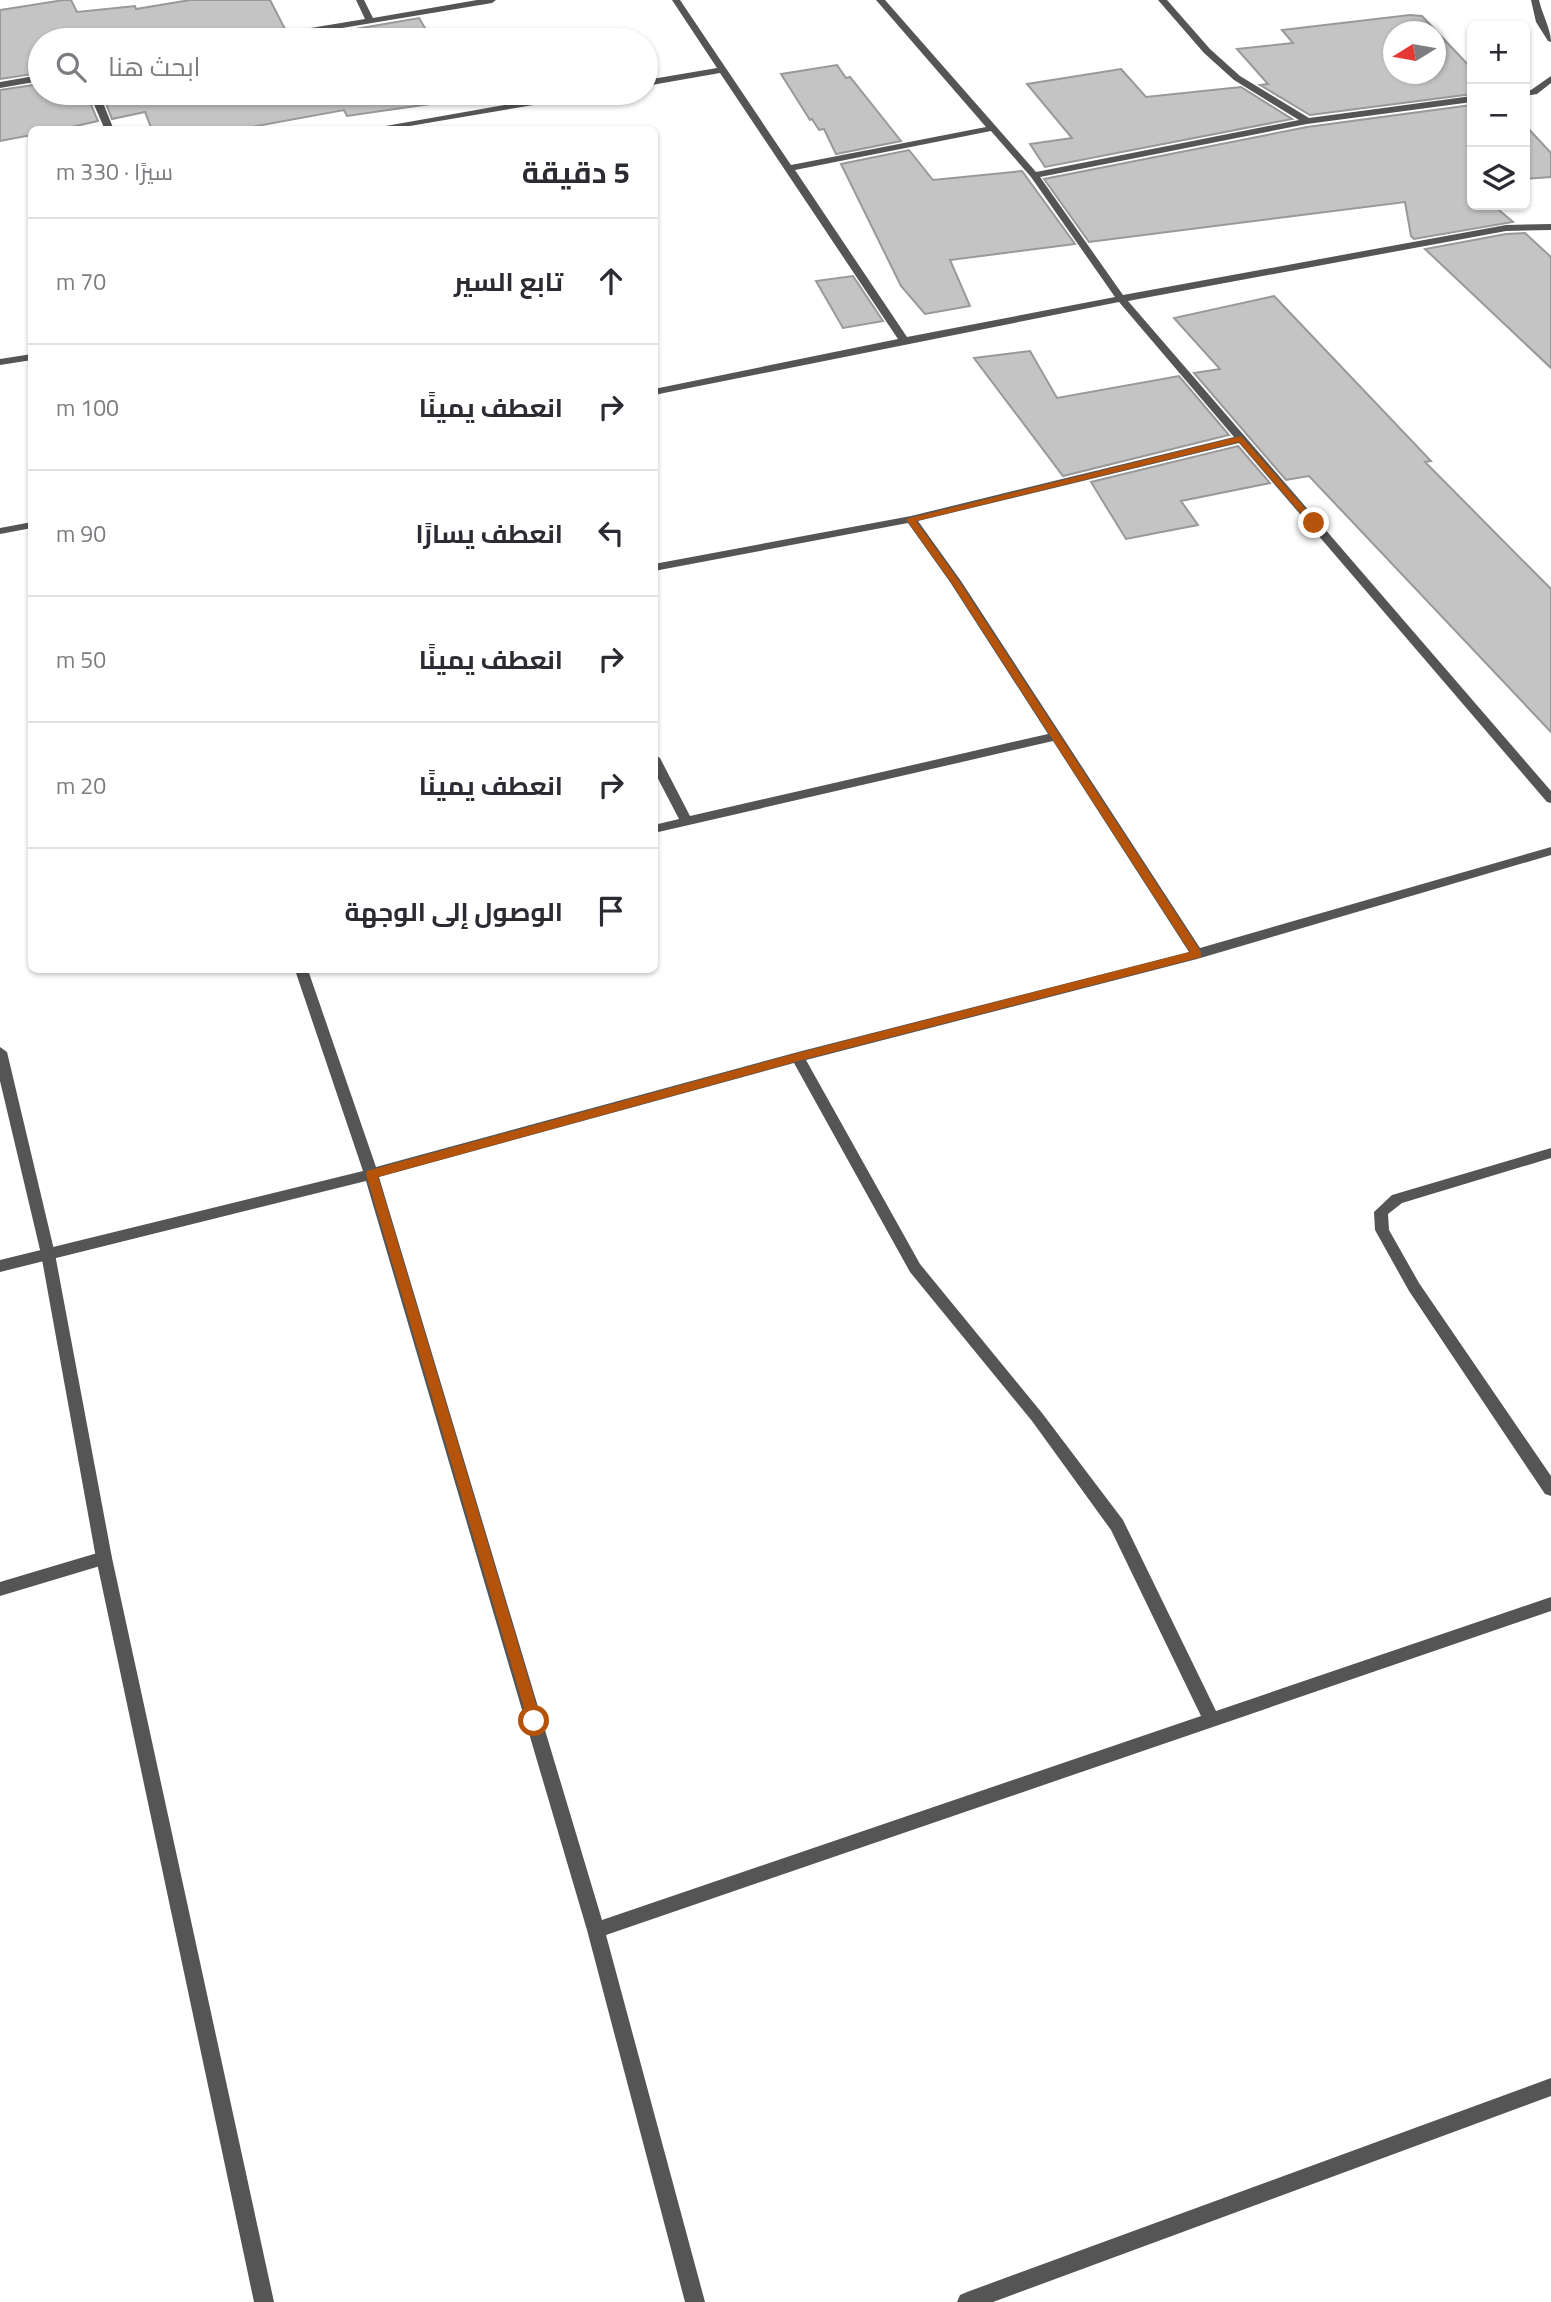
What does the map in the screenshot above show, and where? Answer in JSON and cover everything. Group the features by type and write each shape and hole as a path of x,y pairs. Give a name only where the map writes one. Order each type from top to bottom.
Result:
{"street":[{"path":"360,0 370,20"},
{"path":"324,28 492,0"},
{"path":"676,0 903,339"},
{"path":"880,0 1034,175 1121,299 1551,799"},
{"path":"1162,0 1207,51 1237,78 1307,121"},
{"path":"1535,0 1539,22 1551,39"},
{"path":"658,81 722,71"},
{"path":"1530,92 1551,79"},
{"path":"0,85 28,80"},
{"path":"1034,175 1307,121 1467,100"},
{"path":"99,105 108,126"},
{"path":"390,126 515,105"},
{"path":"425,120 428,126"},
{"path":"788,169 993,128"},
{"path":"658,391 903,339 1506,228 1551,227"},
{"path":"0,362 28,357"},
{"path":"658,567 911,519 1241,439"},
{"path":"911,519 955,581 1197,954"},
{"path":"0,531 28,526"},
{"path":"658,828 1054,737"},
{"path":"658,766 685,820"},
{"path":"0,1266 371,1174 798,1057 1197,954 1551,851"},
{"path":"302,973 371,1174 596,1930 695,2302"},
{"path":"0,1052 48,1254 104,1558 264,2302"},
{"path":"798,1057 915,1268 1037,1418 1117,1525 1212,1721"},
{"path":"1551,1153 1397,1199 1381,1212 1382,1230 1414,1287 1551,1489"},
{"path":"0,1589 104,1558"},
{"path":"596,1930 1551,1604"},
{"path":"967,2302 1551,2087"}],"building":[{"path":"64,0 71,0 77,12 135,6 136,9 190,0 270,0 284,28 28,28 28,75 0,79 0,10"},
{"path":"1410,15 1422,16 1427,21 1383,21 1383,84 1446,84 1446,41 1467,64 1467,95 1310,115 1260,85 1268,84 1237,49 1293,43 1282,30"},
{"path":"419,18 425,28 361,28"},
{"path":"837,65 846,78 850,77 901,141 836,154 824,129 819,130 812,119 810,120 781,74"},
{"path":"1121,69 1146,97 1241,87 1292,119 1045,167 1030,144 1072,138 1027,84"},
{"path":"28,86 28,105 91,105 98,121 76,126 28,126 28,136 0,141 0,90"},
{"path":"107,105 423,105 347,116 344,110 257,126 150,126 145,112 112,119"},
{"path":"1467,106 1467,210 1499,210 1513,222 1414,239 1411,236 1405,202 1089,242 1044,179 1307,127"},
{"path":"1530,130 1551,153 1551,177 1530,179"},
{"path":"909,150 933,180 1022,171 1075,244 950,260 970,306 925,314 901,286 841,164"},
{"path":"1525,233 1551,257 1551,368 1425,249"},
{"path":"853,276 883,321 843,328 816,281"},
{"path":"1274,296 1431,461 1425,462 1551,589 1551,732 1309,476 1286,480 1194,373 1220,369 1174,318"},
{"path":"1030,351 1057,398 1179,376 1229,435 1063,476 974,358"},
{"path":"1238,446 1270,483 1181,501 1198,525 1126,539 1091,482"}],"route":[{"path":"534,1721 371,1174 798,1057 1197,954 955,581 911,519 1241,439 1314,523"}]}
